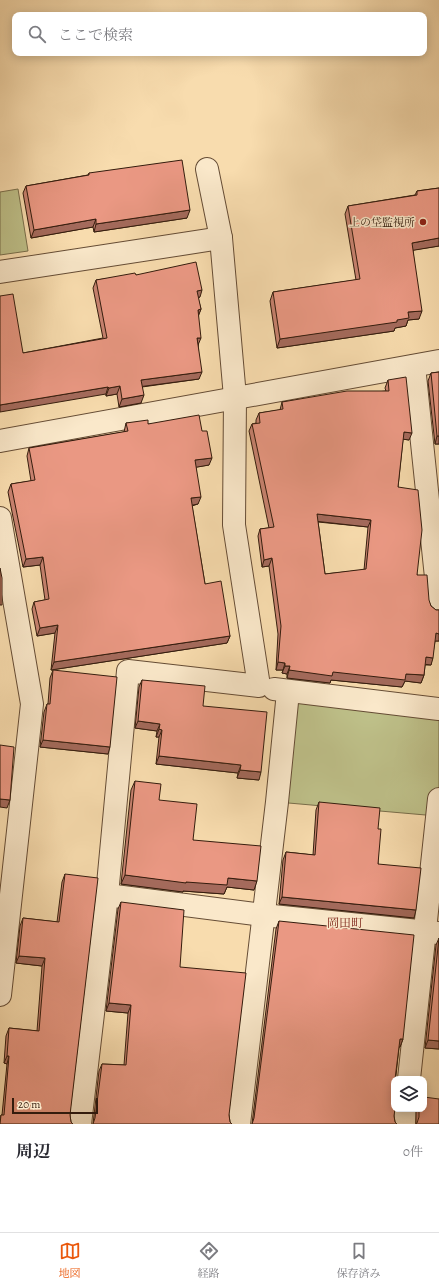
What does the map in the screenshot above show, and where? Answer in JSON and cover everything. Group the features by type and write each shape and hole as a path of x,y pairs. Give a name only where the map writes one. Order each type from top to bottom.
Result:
{"street":[{"path":"207,169 221,238 235,397 234,524 259,686"},
{"path":"0,272 221,238"},
{"path":"0,441 439,361"},
{"path":"414,366 439,606"},
{"path":"0,518 32,704 0,995"},
{"path":"80,1124 107,895 128,672 259,686 288,692 439,709"},
{"path":"239,1124 277,802 288,692"},
{"path":"409,1076 432,932 439,799"},
{"path":"107,895 263,915 432,932"},
{"path":"404,1124 405,1112"}],"green space":[{"path":"18,189 28,251 0,255 0,192"},
{"path":"288,692 439,709 439,799 437,816 277,802"}],"building":[{"path":"182,160 190,210 96,224 96,219 34,230 26,186 89,175 89,173"},
{"path":"439,188 439,238 412,243 422,311 408,312 409,318 397,320 397,322 280,339 273,292 360,279 348,206 417,195 417,191"},
{"path":"196,262 202,290 197,291 201,309 198,310 201,338 197,338 202,372 141,380 144,395 122,399 120,386 0,405 0,296 13,294 23,353 107,338 96,280 135,273 136,275"},
{"path":"439,372 439,436 437,436 431,373"},
{"path":"406,377 412,433 404,432 398,487 418,490 422,530 417,575 427,575 429,600 431,606 436,610 439,610 439,634 436,633 433,658 426,657 424,675 406,674 405,680 333,672 332,676 289,670 290,666 285,666 285,663 278,662 281,626 272,558 264,560 260,529 274,527 252,424 260,423 259,413 283,409 282,402 347,391 389,391 388,380","holes":["317,514 371,520 366,569 325,574"]},
{"path":"199,415 202,431 207,431 212,458 195,460 201,497 191,498 205,584 221,581 230,636 54,662 58,625 40,628 34,602 49,599 43,557 26,559 11,484 35,480 29,448 128,431 126,423 148,420 148,424"},
{"path":"0,568 2,578 2,605 0,605"},
{"path":"53,670 117,677 110,747 43,740 47,704 50,704"},
{"path":"142,680 205,686 203,706 267,712 261,772 240,770 241,765 159,756 162,730 159,729 160,724 138,721"},
{"path":"0,745 14,747 10,800 0,799"},
{"path":"135,781 161,784 159,800 197,804 193,840 261,846 257,881 228,878 227,885 186,883 125,875"},
{"path":"319,802 380,808 378,829 381,829 378,864 421,868 416,910 282,897 286,852 315,855"},
{"path":"65,874 98,878 70,1115 71,1122 73,1124 0,1124 1,1115 4,1115 9,1056 7,1056 9,1028 39,1031 45,958 19,956 23,918 59,922"},
{"path":"121,902 184,910 180,967 246,973 229,1115 230,1122 232,1124 93,1124 102,1064 126,1065 131,1005 109,1003"},
{"path":"279,921 414,935 403,1039 400,1039 395,1076 391,1076 391,1112 395,1112 395,1122 397,1124 252,1124"},
{"path":"439,938 439,1041 428,1040"},
{"path":"427,1097 439,1099 439,1124 416,1124 419,1117 419,1112 427,1112"}],"place":[{"name":"上の垈監視所","path":"423,222"}],"district":[{"name":"岡田町","path":"345,923"}]}
